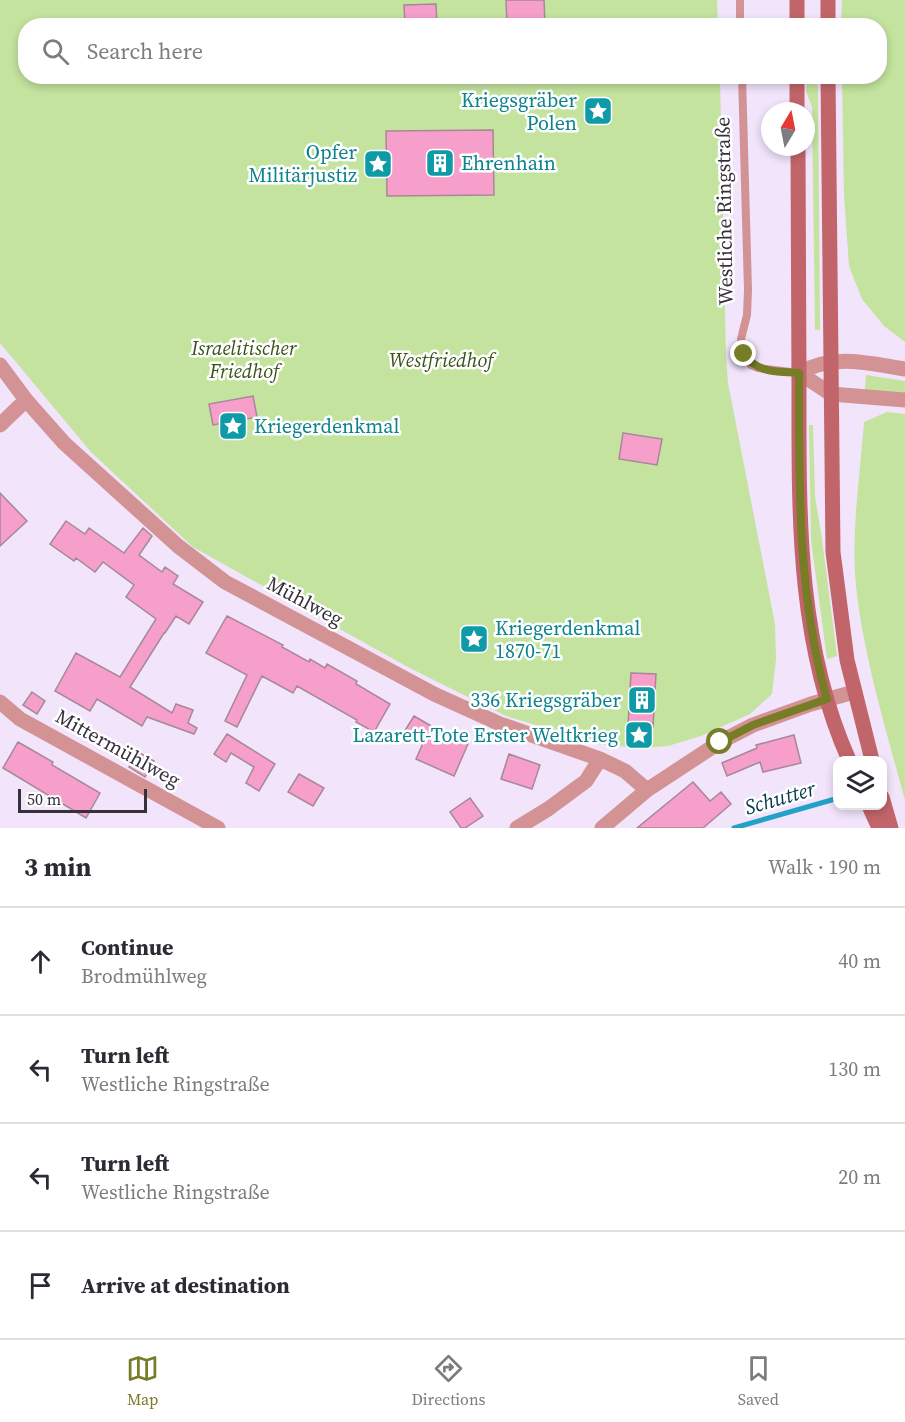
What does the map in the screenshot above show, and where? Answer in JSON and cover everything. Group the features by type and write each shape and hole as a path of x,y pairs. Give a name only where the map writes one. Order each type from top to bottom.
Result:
{"main road":[{"path":"797,0 797,18"},
{"path":"828,0 828,18"},
{"path":"797,84 798,102"},
{"path":"828,84 833,552 847,660 871,756"},
{"path":"798,156 800,515 803,568 813,649 838,735 847,756"},
{"path":"871,810 879,828"},
{"path":"886,810 891,828"}],"street":[{"path":"799,373 831,361 905,369"},
{"name":"Mühlweg","path":"0,365 26,400 64,442 116,492 178,546 225,582 434,694 500,724 600,759 625,771 647,790"},
{"path":"799,373 831,394 905,400"},
{"path":"0,425 26,400"},
{"path":"602,828 647,790 720,742 753,725 827,699 855,692"},
{"name":"Mittermühlweg","path":"0,702 20,719 218,828"},
{"path":"517,828 548,810 586,781 600,759"}],"lane":[{"path":"740,0 740,18"},
{"name":"Westliche Ringstraße","path":"742,84 748,290 747,315 741,339 744,354 751,364 758,368 799,373"}],"green space":[{"name":"Westfriedhof","path":"0,0 717,0 718,18 18,18 18,84 720,84 728,383 775,624 776,659 772,694 750,714 701,736 668,746 641,748 596,744 506,716 406,666 193,547 91,452 0,343"},
{"path":"842,0 905,0 905,342 884,326 862,299 849,266 844,194 842,84 887,84 887,18 841,18"},
{"path":"806,84 817,84 820,330 815,330 813,156 815,156 815,102 810,102 806,91"},
{"path":"866,375 905,381 905,395 865,390"},
{"path":"887,412 905,414 905,800 864,640 855,566 855,525 864,422"},
{"path":"809,425 813,425 815,496 837,656 827,659 811,540"}],"building":[{"path":"506,0 544,0 545,18 507,18"},
{"path":"436,4 437,18 405,18 404,5"},
{"name":"Ehrenhain","path":"493,130 494,195 387,196 386,131"},
{"path":"253,396 257,417 213,425 209,404"},
{"path":"623,433 662,439 657,465 619,459"},
{"path":"0,493 27,521 0,546"},
{"path":"66,521 85,534 89,528 124,553 143,528 152,536 139,555 162,572 165,567 178,576 173,584 203,602 189,624 176,616 130,687 172,713 176,704 193,710 188,723 197,728 194,734 147,717 142,726 97,699 90,711 55,691 76,653 120,677 156,619 126,597 134,585 103,562 95,572 76,558 74,561 50,544"},
{"path":"227,616 283,645 282,647 309,662 310,659 325,668 327,664 390,704 374,732 297,686 293,693 262,676 237,727 225,721 247,675 206,653"},
{"name":"336 Kriegsgräber","path":"631,673 656,674 653,727 628,725"},
{"path":"32,692 45,701 37,714 23,705"},
{"path":"414,716 468,744 454,776 416,759 423,743 404,732"},
{"path":"227,734 275,764 259,791 246,783 254,767 231,753 226,762 214,754"},
{"path":"794,735 801,763 763,772 760,762 727,776 722,763 757,748 756,745"},
{"path":"18,742 100,793 86,818 3,768"},
{"path":"138,752 154,761 145,777 129,767"},
{"path":"509,754 540,765 532,789 501,779"},
{"path":"299,774 324,788 313,806 288,792"},
{"path":"693,782 710,801 721,792 731,804 703,828 637,828"},
{"path":"470,798 483,816 465,828 461,828 450,812"}],"waterway":[{"name":"Schutter","path":"734,828 833,800"}],"place":[{"name":"Kriegsgräber Polen","path":"598,111"},
{"name":"Ehrenhain","path":"440,163"},
{"name":"Opfer Militärjustiz","path":"378,164"},
{"name":"Kriegerdenkmal","path":"233,426"},
{"name":"Kriegerdenkmal 1870-71","path":"474,639"},
{"name":"336 Kriegsgräber","path":"642,700"},
{"name":"Lazarett-Tote Erster Weltkrieg","path":"639,735"}],"route":[{"path":"720,742 753,725 827,699 813,649 801,549 799,373 758,368 751,364 744,354"}],"park label":[{"name":"Israelitischer Friedhof","path":"244,360"}]}
